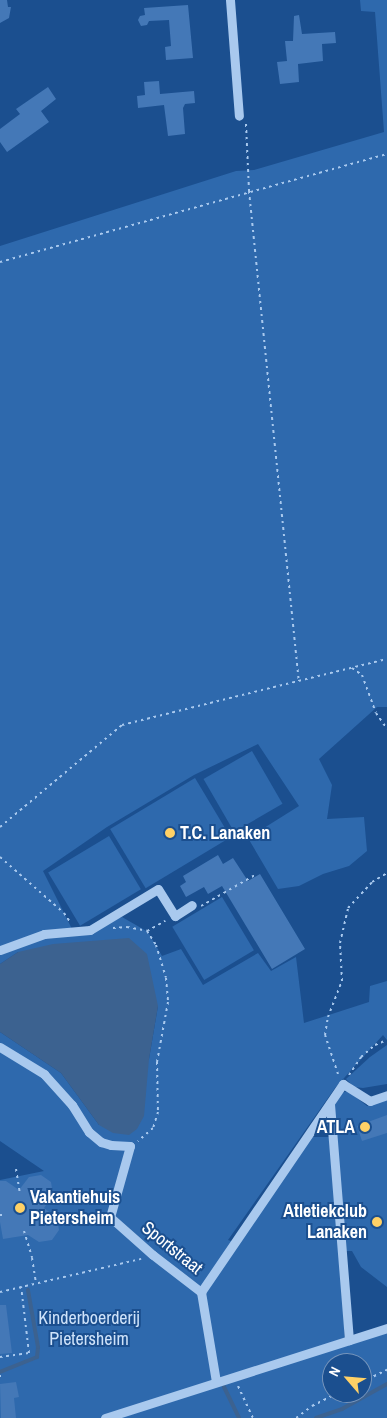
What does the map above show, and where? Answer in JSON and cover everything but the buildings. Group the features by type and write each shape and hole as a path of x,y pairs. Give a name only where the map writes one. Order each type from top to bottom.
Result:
{"street":[{"path":"230,0 240,116"},
{"path":"0,950 44,934 90,930 158,889 175,916 192,905"},
{"path":"0,1047 44,1074 72,1104 88,1132 101,1142 111,1145 130,1146"},
{"path":"201,1292 343,1084 370,1101 387,1095"},
{"path":"330,1104 349,1340"},
{"name":"Sportstraat","path":"130,1146 110,1217 153,1255 201,1292 216,1382"},
{"path":"105,1418 387,1328"}],"path":[{"path":"240,116 246,118 249,191 300,681"},
{"path":"0,262 387,154"},
{"path":"0,827 122,726 387,659"},
{"path":"352,668 362,675 376,713 387,729"},
{"path":"0,857 64,913 77,932"},
{"path":"343,1084 325,1035 328,1017 342,981 340,943 348,908 372,882 387,873"},
{"path":"192,905 195,910 255,875"},
{"path":"109,928 127,927 148,931 175,916"},
{"path":"130,1146 143,1138 153,1128 158,1112 157,1062 168,1002 166,978 156,945 148,931"},
{"path":"343,1084 361,1057 375,1045 387,1040"},
{"path":"16,1169 20,1193"},
{"path":"24,1231 27,1247 32,1258 36,1283"},
{"path":"0,1292 153,1255"},
{"path":"0,1357 29,1353 20,1286"},
{"path":"372,1377 387,1370"},
{"path":"0,1375 0,1380"},
{"path":"234,1377 253,1418"},
{"path":"296,1418 322,1401"}],"green space":[{"name":"Kinderboerderij Pietersheim","path":"360,0 387,0 387,707 377,707 319,759 332,785 327,819 364,817 367,851 349,866 323,874 299,886 278,889 248,838 299,806 258,744 194,775 107,827 43,871 75,935 122,917 148,932 162,956 181,949 203,985 258,953 271,971 296,957 304,1023 369,1002 370,986 387,981 387,1040 383,1035 335,1088 228,1240 239,1244 311,1137 329,1137 341,1262 345,1344 387,1331 387,1418 0,1418 0,1180 44,1171 0,1141 0,1032 61,1073 99,1125 149,1059 158,1006 18,952 0,964 0,246 236,171 254,170 384,132 375,12 361,11"},
{"path":"252,751 282,804 234,832 204,779"},
{"name":"T.C. Lanaken","path":"195,778 231,837 146,888 110,829"},
{"path":"109,836 141,889 80,926 48,873"},
{"path":"222,897 254,950 204,980 172,927"},
{"path":"387,1045 387,1084 363,1088 354,1087 346,1079 370,1057"},
{"path":"348,1091 367,1106 387,1100 387,1287 361,1267 352,1251 345,1251 333,1108 341,1093"}],"shaded area":[{"path":"129,938 147,954 158,1006 149,1059 144,1116 137,1129 129,1135 113,1133 99,1125 61,1073 0,1032 0,964 18,952 53,944"}],"waterway":[{"path":"0,1372 37,1357 38,1347 28,1290"},
{"path":"316,1418 342,1409 387,1384"},
{"path":"224,1387 239,1418"}],"place":[{"name":"T.C. Lanaken","path":"170,833"},
{"name":"ATLA","path":"365,1127"},
{"name":"Vakantiehuis Pietersheim","path":"20,1208"},
{"name":"Atletiekclub Lanaken","path":"377,1222"}]}
